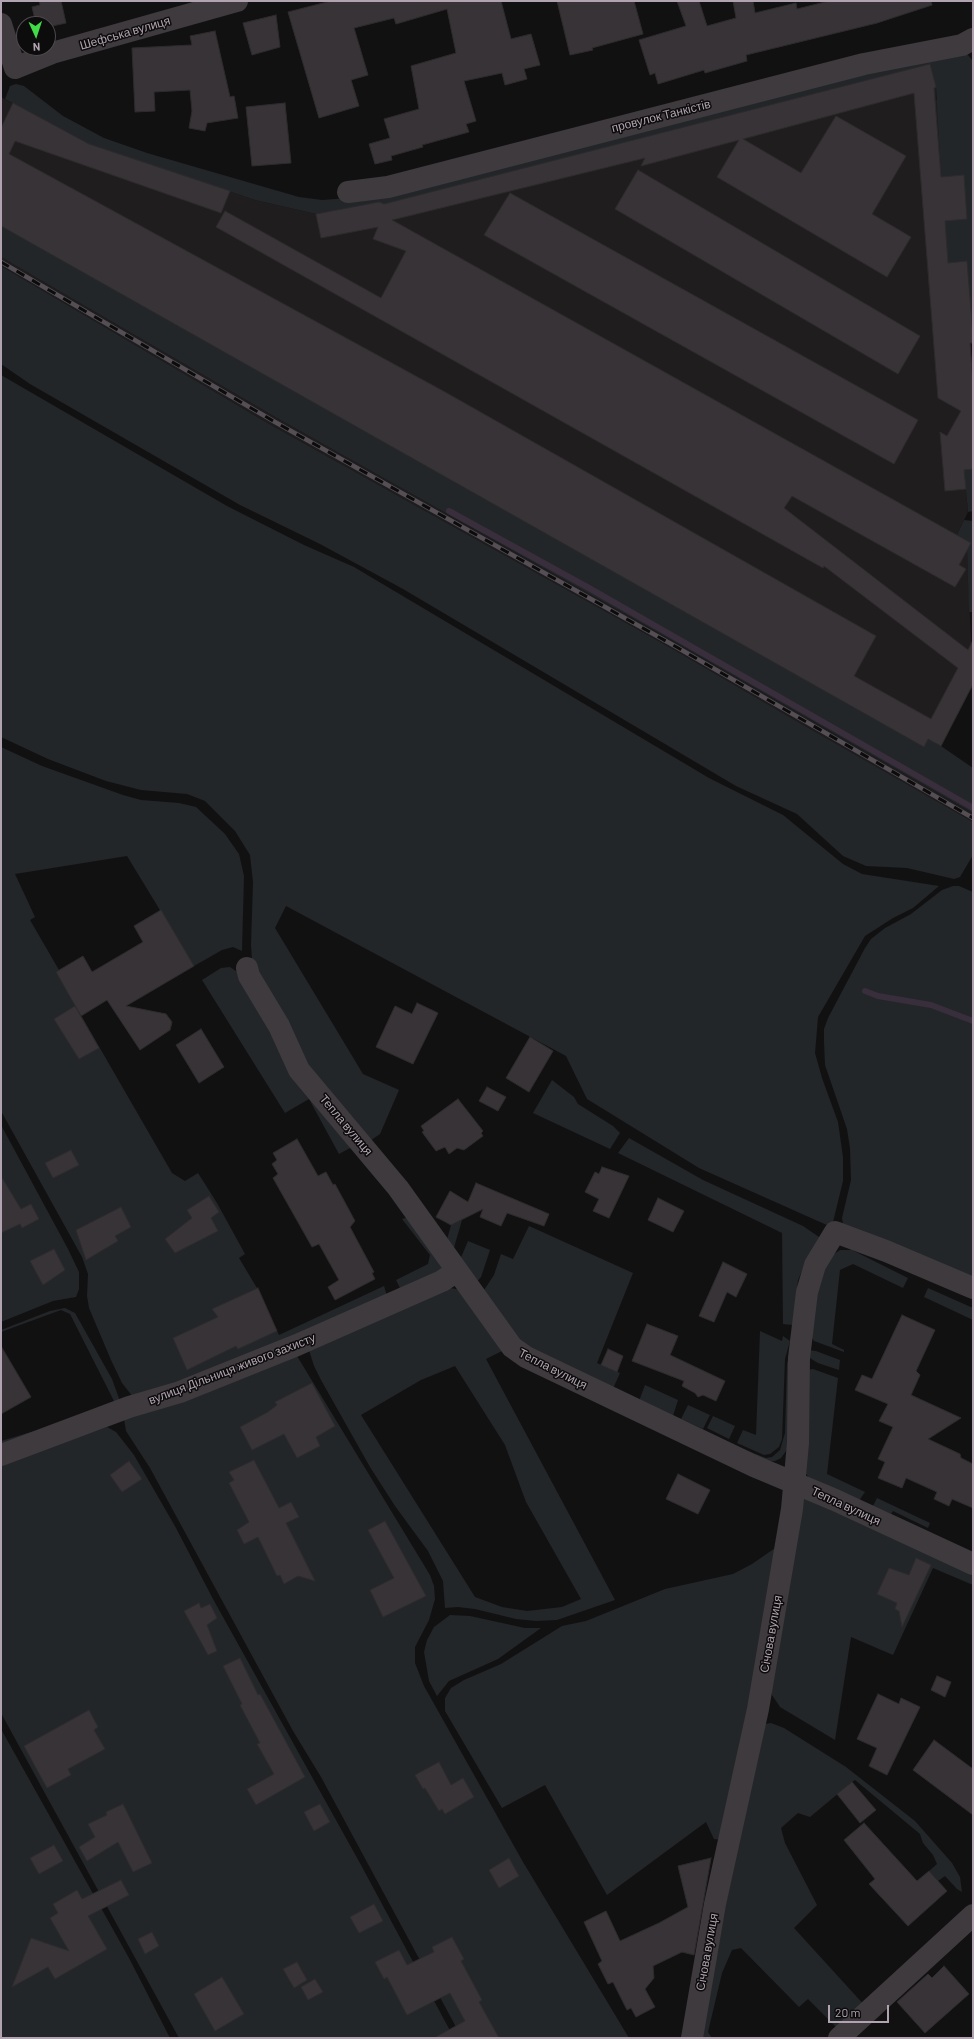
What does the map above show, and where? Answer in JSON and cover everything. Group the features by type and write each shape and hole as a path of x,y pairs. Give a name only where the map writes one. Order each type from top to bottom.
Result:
{"street":[{"name":"Шефська вулиця","path":"1,24 15,68 52,53 237,1"},
{"name":"провулок Танкістів","path":"348,192 388,187 864,64 962,45 973,39"},
{"name":"Тепла вулиця","path":"247,968 249,976 279,1026 299,1070 398,1188 512,1347 526,1357 754,1466 795,1482 973,1564"},
{"name":"Січова вулиця","path":"692,2038 715,1904 758,1709 788,1534 795,1482 798,1443 799,1358 807,1292 814,1265 835,1232 886,1251 973,1288"},
{"name":"вулиця Дільниця живого захисту","path":"1,1455 129,1407 180,1392 290,1348 442,1280 457,1270"},
{"path":"839,2038 973,1915"}],"shaded area":[{"path":"959,51 968,55 972,60 973,68 973,336 967,261 948,263 945,221 967,219 964,176 941,177 936,87 930,64 384,204 379,202 316,214 255,200 89,144 5,99 10,86 16,84 24,86 63,116 104,138 147,153 299,197 322,200 349,198"},
{"path":"930,64 936,87 936,98 964,175 967,219 967,261 973,336 973,343 955,345 971,365 973,386 973,469 964,470 968,512 957,535 971,543 967,550 973,687 964,698 941,746 928,739 924,747 1,226 1,97 89,144 255,200 316,214 379,202 384,204"},
{"path":"1,226 924,747 928,739 941,746 973,768 973,813 675,642 277,418 1,257"},
{"path":"1,257 277,418 675,642 973,813 973,822 671,648 271,425 1,266"},
{"path":"1,266 271,425 671,648 973,822 973,855 960,877 954,879 907,868 866,866 843,856 797,814 736,786 403,589 320,544 240,505 30,384 1,364"},
{"path":"1,375 227,506 304,545 354,567 709,778 783,815 843,864 862,874 939,886 913,908 893,918 865,936 818,1017 815,1053 822,1078 838,1122 843,1157 843,1181 833,1222 829,1226 699,1168 587,1099 566,1056 286,906 275,928 363,1074 399,1090 380,1134 367,1143 304,1069 253,974 251,945 253,882 250,855 235,831 205,801 187,794 141,790 106,781 48,759 1,737"},
{"path":"973,469 973,511 968,512 964,470"},
{"path":"964,520 973,521 973,612 969,612 967,550 971,543 957,535"},
{"path":"1,747 42,766 123,795 141,800 179,803 196,807 225,834 239,854 244,876 242,951 233,947 222,950 194,966 127,856 15,874 35,917 30,920 59,970 56,972 172,1173 185,1181 198,1173 217,1203 245,1254 239,1258 257,1288 279,1335 384,1286 388,1299 256,1355 133,1397 122,1383 89,1308 87,1296 88,1274 82,1257 1,1111"},
{"path":"953,886 959,886 973,892 973,1280 843,1224 842,1218 851,1180 850,1148 847,1129 825,1065 824,1029 828,1018 871,939 885,928 911,914 942,890"},
{"path":"230,967 246,978 352,1147 339,1154 309,1099 285,1113 202,980 221,968"},
{"path":"552,1080 574,1097 578,1104 613,1126 620,1133 610,1149 533,1113"},
{"path":"1,1125 79,1272 79,1289 76,1297 53,1301 1,1322"},
{"path":"629,1138 703,1180 803,1226 819,1237 820,1245 804,1266 798,1280 793,1325 783,1324 782,1233 618,1153"},
{"path":"409,1217 443,1265 442,1274 401,1290 396,1280 428,1264 430,1255 402,1219"},
{"path":"462,1220 453,1253 446,1243 451,1225"},
{"path":"529,1226 633,1273 597,1363 620,1373 612,1391 525,1348 482,1293 494,1275 501,1254 513,1259"},
{"path":"468,1241 490,1250 481,1277 475,1284 459,1262"},
{"path":"840,1250 852,1250 908,1278 903,1288 853,1264 840,1270 832,1344 844,1350 844,1352 814,1341 810,1335 819,1276 828,1258"},
{"path":"445,1287 461,1290 508,1348 486,1359 615,1600 557,1620 536,1621 516,1619 475,1609 458,1607 445,1608 443,1581 428,1551 395,1506 370,1467 321,1380 314,1366 308,1347","holes":["455,1366 505,1445 526,1502 581,1599 562,1607 527,1611 502,1607 475,1597 361,1415 421,1380"]},
{"path":"928,1288 973,1308 973,1320 924,1297"},
{"path":"65,1308 75,1313 112,1379 120,1401 119,1407 1,1451 1,1441 88,1415 115,1403 70,1314 61,1310 1,1332 1,1330 50,1311"},
{"path":"760,1331 782,1341 783,1336 790,1341 785,1359 782,1439 779,1447 770,1454 764,1455 737,1443 743,1430 756,1435"},
{"path":"791,1347 789,1447 781,1458 775,1461 761,1462 738,1447 766,1458 772,1457 780,1450 785,1433 787,1364"},
{"path":"808,1350 816,1351 840,1360 839,1370 818,1363 808,1357"},
{"path":"297,1356 430,1575 434,1586 435,1599 429,1620 415,1647 415,1663 424,1686 523,1862 629,2038 462,2038 321,1777 293,1731 150,1468 126,1431 124,1419"},
{"path":"813,1369 838,1378 827,1474 865,1492 856,1505 813,1484 803,1469 806,1370"},
{"path":"645,1385 678,1400 672,1419 638,1404"},
{"path":"688,1405 710,1415 703,1429 681,1419"},
{"path":"713,1416 735,1426 729,1439 707,1428"},
{"path":"107,1427 116,1432 134,1455 176,1528 213,1599 361,1865 454,2038 179,2038 1,1713 1,1464"},
{"path":"809,1497 973,1571 973,1585 933,1568 893,1655 851,1637 835,1740 780,1707 772,1695 770,1676 800,1501"},
{"path":"877,1498 930,1523 928,1528 893,1511 891,1514 873,1506"},
{"path":"778,1546 723,1840 714,1839 706,1822 607,1895 545,1785 502,1808 445,1711 445,1698 451,1688 464,1680 501,1664 562,1626 586,1621 665,1589 733,1574 752,1564"},
{"path":"450,1615 470,1616 525,1628 541,1628 498,1659 449,1681 437,1696 429,1681 424,1652 427,1640 434,1627"},
{"path":"771,1723 784,1728 846,1767 915,1821 952,1863 960,1877 962,1892 957,1889 945,1876 938,1881 929,1871 937,1864 933,1855 923,1843 920,1834 855,1780 810,1817 798,1813 781,1828 785,1843 817,1905 794,1928 866,2007 838,2029 808,1999 799,2007 741,1948 732,1950 722,1973 708,2032 712,2038 698,2038 702,2012 765,1724"},
{"path":"1,1729 129,1958 170,2038 1,2038"}],"building":[{"path":"39,1 61,1 66,23 56,25 56,16 34,16 32,7 40,5"},
{"path":"331,1 501,1 511,39 531,34 540,65 524,69 527,79 505,85 502,73 464,81 476,121 466,124 469,132 422,145 423,147 391,156 392,160 375,164 369,144 390,138 384,119 419,109 411,66 456,53 447,9 396,24 394,18 354,28 368,75 351,80 359,106 319,118 288,12"},
{"path":"557,1 634,1 643,34 592,48 593,50 570,55"},
{"path":"677,1 699,1 707,26 736,18 733,1 753,1 755,13 796,3 797,9 829,1 931,1 932,5 877,23 746,55 747,61 705,73 704,70 658,84 655,73 650,75 639,40 686,26"},
{"path":"276,15 280,47 252,55 243,23"},
{"path":"215,31 230,97 234,96 238,118 207,123 205,131 189,128 192,111 190,90 154,92 155,111 135,112 132,48 192,45 190,36"},
{"path":"930,64 936,87 934,88 941,177 964,175 967,219 945,221 948,263 967,261 973,336 973,343 970,343 973,386 973,469 964,470 966,489 945,491 940,432 947,436 961,411 938,398 914,93 743,139 801,173 836,116 906,156 872,214 911,237 887,277 717,177 739,140 641,166 645,158 392,220 971,543 959,565 966,569 955,587 792,496 784,508 968,650 973,640 973,684 941,746 928,739 924,747 1,226 1,128 13,103 89,144 230,191 221,213 15,141 9,154 445,392 876,636 854,676 931,719 958,668 824,566 823,568 216,227 225,211 381,298 406,251 373,239 378,227 321,238 316,214 379,202 384,204"},
{"path":"285,103 291,163 252,166 246,107"},
{"path":"638,170 920,336 898,374 615,209"},
{"path":"510,193 918,420 894,464 484,235"},
{"path":"161,910 194,966 126,1006 166,1014 172,1022 170,1030 140,1050 107,1000 81,1016 56,972 83,956 92,972 143,942 134,926"},
{"path":"417,1003 438,1013 413,1064 376,1047 395,1006 412,1014"},
{"path":"75,1006 99,1048 79,1059 54,1019"},
{"path":"201,1029 224,1067 199,1083 176,1045"},
{"path":"530,1037 553,1051 529,1092 506,1078"},
{"path":"487,1087 506,1097 498,1111 479,1101"},
{"path":"458,1099 483,1131 481,1133 483,1136 464,1150 457,1148 449,1154 445,1147 436,1151 422,1132 424,1131 421,1126"},
{"path":"297,1139 318,1176 326,1172 333,1185 335,1184 355,1221 350,1227 374,1272 372,1273 375,1279 335,1300 328,1287 339,1280 319,1244 312,1247 273,1178 278,1174 272,1164 277,1160 273,1153"},
{"path":"71,1150 79,1165 53,1178 45,1163"},
{"path":"602,1167 629,1176 609,1218 593,1211 599,1199 585,1192 595,1172 599,1174"},
{"path":"1,1176 21,1209 31,1204 39,1219 22,1228 20,1224 1,1233"},
{"path":"476,1183 549,1214 544,1226 507,1213 501,1226 480,1217 483,1209 451,1225 436,1217 450,1191 468,1202"},
{"path":"209,1196 219,1212 211,1218 218,1231 175,1253 165,1239 192,1218 187,1210"},
{"path":"658,1198 684,1211 673,1232 648,1220"},
{"path":"121,1207 131,1227 115,1236 118,1241 86,1260 76,1230"},
{"path":"54,1249 65,1270 43,1285 30,1261"},
{"path":"723,1262 747,1274 736,1297 727,1292 714,1322 699,1316"},
{"path":"258,1288 277,1331 238,1349 236,1346 187,1370 173,1338 218,1317 212,1309"},
{"path":"902,1315 935,1330 916,1371 920,1375 911,1395 961,1418 928,1439 960,1454 961,1458 973,1464 973,1508 952,1499 949,1506 934,1499 937,1492 906,1478 902,1488 878,1478 885,1462 878,1459 893,1427 879,1421 888,1404 855,1390 862,1375 872,1379"},
{"path":"647,1324 678,1336 670,1355 725,1381 716,1401 703,1395 698,1397 695,1393 682,1386 684,1381 632,1361"},
{"path":"1,1346 31,1397 1,1414"},
{"path":"608,1349 623,1356 617,1372 601,1365"},
{"path":"312,1383 335,1426 316,1437 320,1446 297,1458 284,1434 252,1450 240,1427 268,1412 277,1405 275,1402"},
{"path":"254,1460 279,1508 291,1502 299,1517 286,1523 315,1581 298,1576 284,1584 280,1575 277,1576 258,1537 244,1544 237,1530 249,1522 229,1483 234,1480 229,1472"},
{"path":"129,1461 142,1479 122,1492 110,1475"},
{"path":"678,1474 710,1490 698,1514 666,1499"},
{"path":"385,1521 426,1596 383,1617 370,1590 394,1578 368,1530"},
{"path":"916,1558 931,1565 902,1627 899,1611 895,1609 897,1603 877,1594 889,1568 909,1575"},
{"path":"199,1603 201,1608 210,1604 217,1618 207,1625 217,1651 208,1655 184,1611"},
{"path":"240,1658 258,1695 260,1694 305,1777 256,1805 247,1789 274,1774 257,1744 260,1743 240,1705 242,1704 223,1666"},
{"path":"937,1676 951,1682 945,1697 931,1690"},
{"path":"878,1694 899,1704 901,1698 920,1707 887,1775 869,1766 877,1748 857,1739"},
{"path":"89,1710 98,1727 94,1730 105,1749 68,1769 71,1775 47,1788 24,1746"},
{"path":"934,1740 973,1769 973,1815 913,1770"},
{"path":"439,1762 451,1785 463,1778 474,1797 445,1814 442,1809 439,1811 415,1775"},
{"path":"852,1782 876,1810 860,1823 837,1794"},
{"path":"123,1804 152,1863 133,1872 118,1842 87,1861 79,1847 95,1837 88,1824 107,1815 106,1812"},
{"path":"320,1804 330,1822 314,1831 304,1812"},
{"path":"864,1823 917,1881 929,1871 947,1891 908,1926 869,1884 875,1879 844,1840"},
{"path":"54,1845 63,1861 39,1874 30,1858"},
{"path":"509,1858 519,1876 499,1888 489,1870"},
{"path":"711,1858 694,1955 682,1952 653,1966 654,1978 645,1989 655,2007 636,2017 631,2008 627,2010 613,1982 608,1984 598,1964 602,1961 584,1922 606,1911 620,1941 659,1923 688,1907 678,1866"},
{"path":"121,1880 129,1895 88,1916 107,1949 55,1979 48,1967 12,1987 31,1938 69,1951 50,1918 58,1913 53,1904 77,1890 82,1899"},
{"path":"374,1904 383,1921 359,1933 350,1917"},
{"path":"152,1932 159,1946 145,1954 138,1939"},
{"path":"452,1937 464,1959 461,1961 482,2000 479,2002 499,2038 434,2038 465,2021 450,1993 407,2015 387,1977 384,1979 375,1962 399,1950 407,1965 434,1952 432,1947"},
{"path":"297,1962 307,1980 294,1988 283,1969"},
{"path":"944,1966 969,1994 925,2033 897,2002 928,1974 932,1978"},
{"path":"222,1977 244,2014 215,2031 194,1994"},
{"path":"315,1979 323,1992 308,2000 301,1987"}],"waterway":[{"path":"449,511 589,588 973,808"},
{"path":"865,991 878,996 931,1005 973,1021"}],"railway":[{"path":"1,262 275,422 673,645 973,818"}]}
